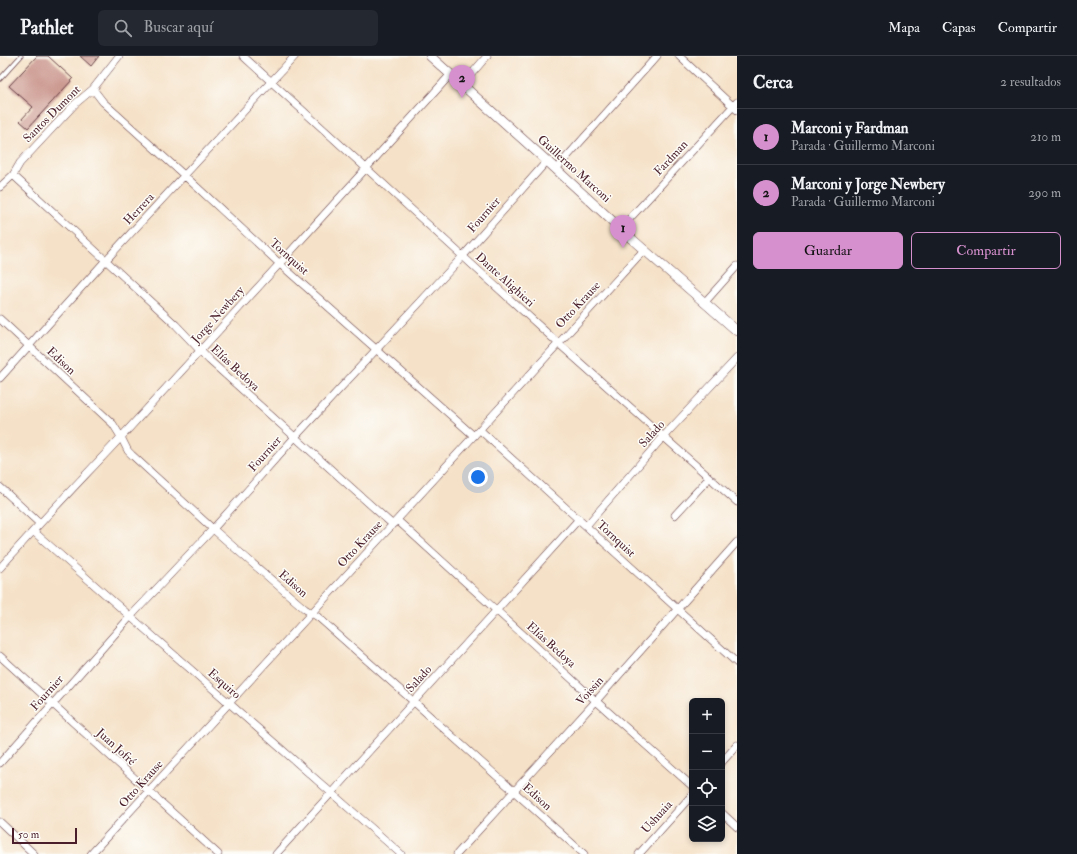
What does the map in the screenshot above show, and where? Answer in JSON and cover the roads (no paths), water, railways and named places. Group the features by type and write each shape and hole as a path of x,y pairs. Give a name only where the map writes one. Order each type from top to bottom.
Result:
{"street":[{"name":"Santos Dumont","path":"0,187 13,175 20,163 75,104 93,89 119,56"},
{"name":"Dante Alighieri","path":"243,56 558,343 737,502"},
{"name":"Herrera","path":"0,378 106,260 295,56"},
{"name":"Guillermo Marconi","path":"430,56 644,250 737,331"},
{"path":"462,85 487,56"},
{"path":"556,169 657,56"},
{"path":"679,56 736,106"},
{"name":"Jorge Newbery","path":"0,568 39,523 122,436 367,169 450,75"},
{"name":"Tornquist","path":"93,89 103,102 280,264 474,436"},
{"name":"Fardman","path":"621,228 736,106"},
{"name":"Fournier","path":"0,763 130,617 213,528 294,437 463,256 547,161"},
{"name":"Elías Bedoya","path":"13,175 176,324 209,360 294,437 497,611 689,783"},
{"name":"Otto Krause","path":"92,854 644,250"},
{"path":"705,302 737,266"},
{"name":"Edison","path":"0,320 113,424 122,436 128,451 132,455 305,609 318,617 584,854"},
{"name":"Salado","path":"586,526 664,437 737,358"},
{"name":"Tornquist","path":"480,430 737,663"},
{"path":"675,515 709,478"},
{"path":"0,487 39,523"},
{"name":"Salado","path":"276,854 579,519"},
{"name":"Esquiro","path":"33,531 401,854"},
{"name":"Voissin","path":"457,854 596,701 737,542"},
{"name":"Juan Jofré","path":"0,656 218,854"},
{"path":"725,759 737,745"},
{"name":"Ushuaia","path":"639,854 689,798"},
{"path":"725,816 737,827"},
{"path":"0,822 34,854"}],"lane":[{"path":"0,79 21,56"}],"place":[{"name":"Marconi y Jorge Newbery","path":"462,98"},
{"name":"Marconi y Fardman","path":"623,248"}]}
